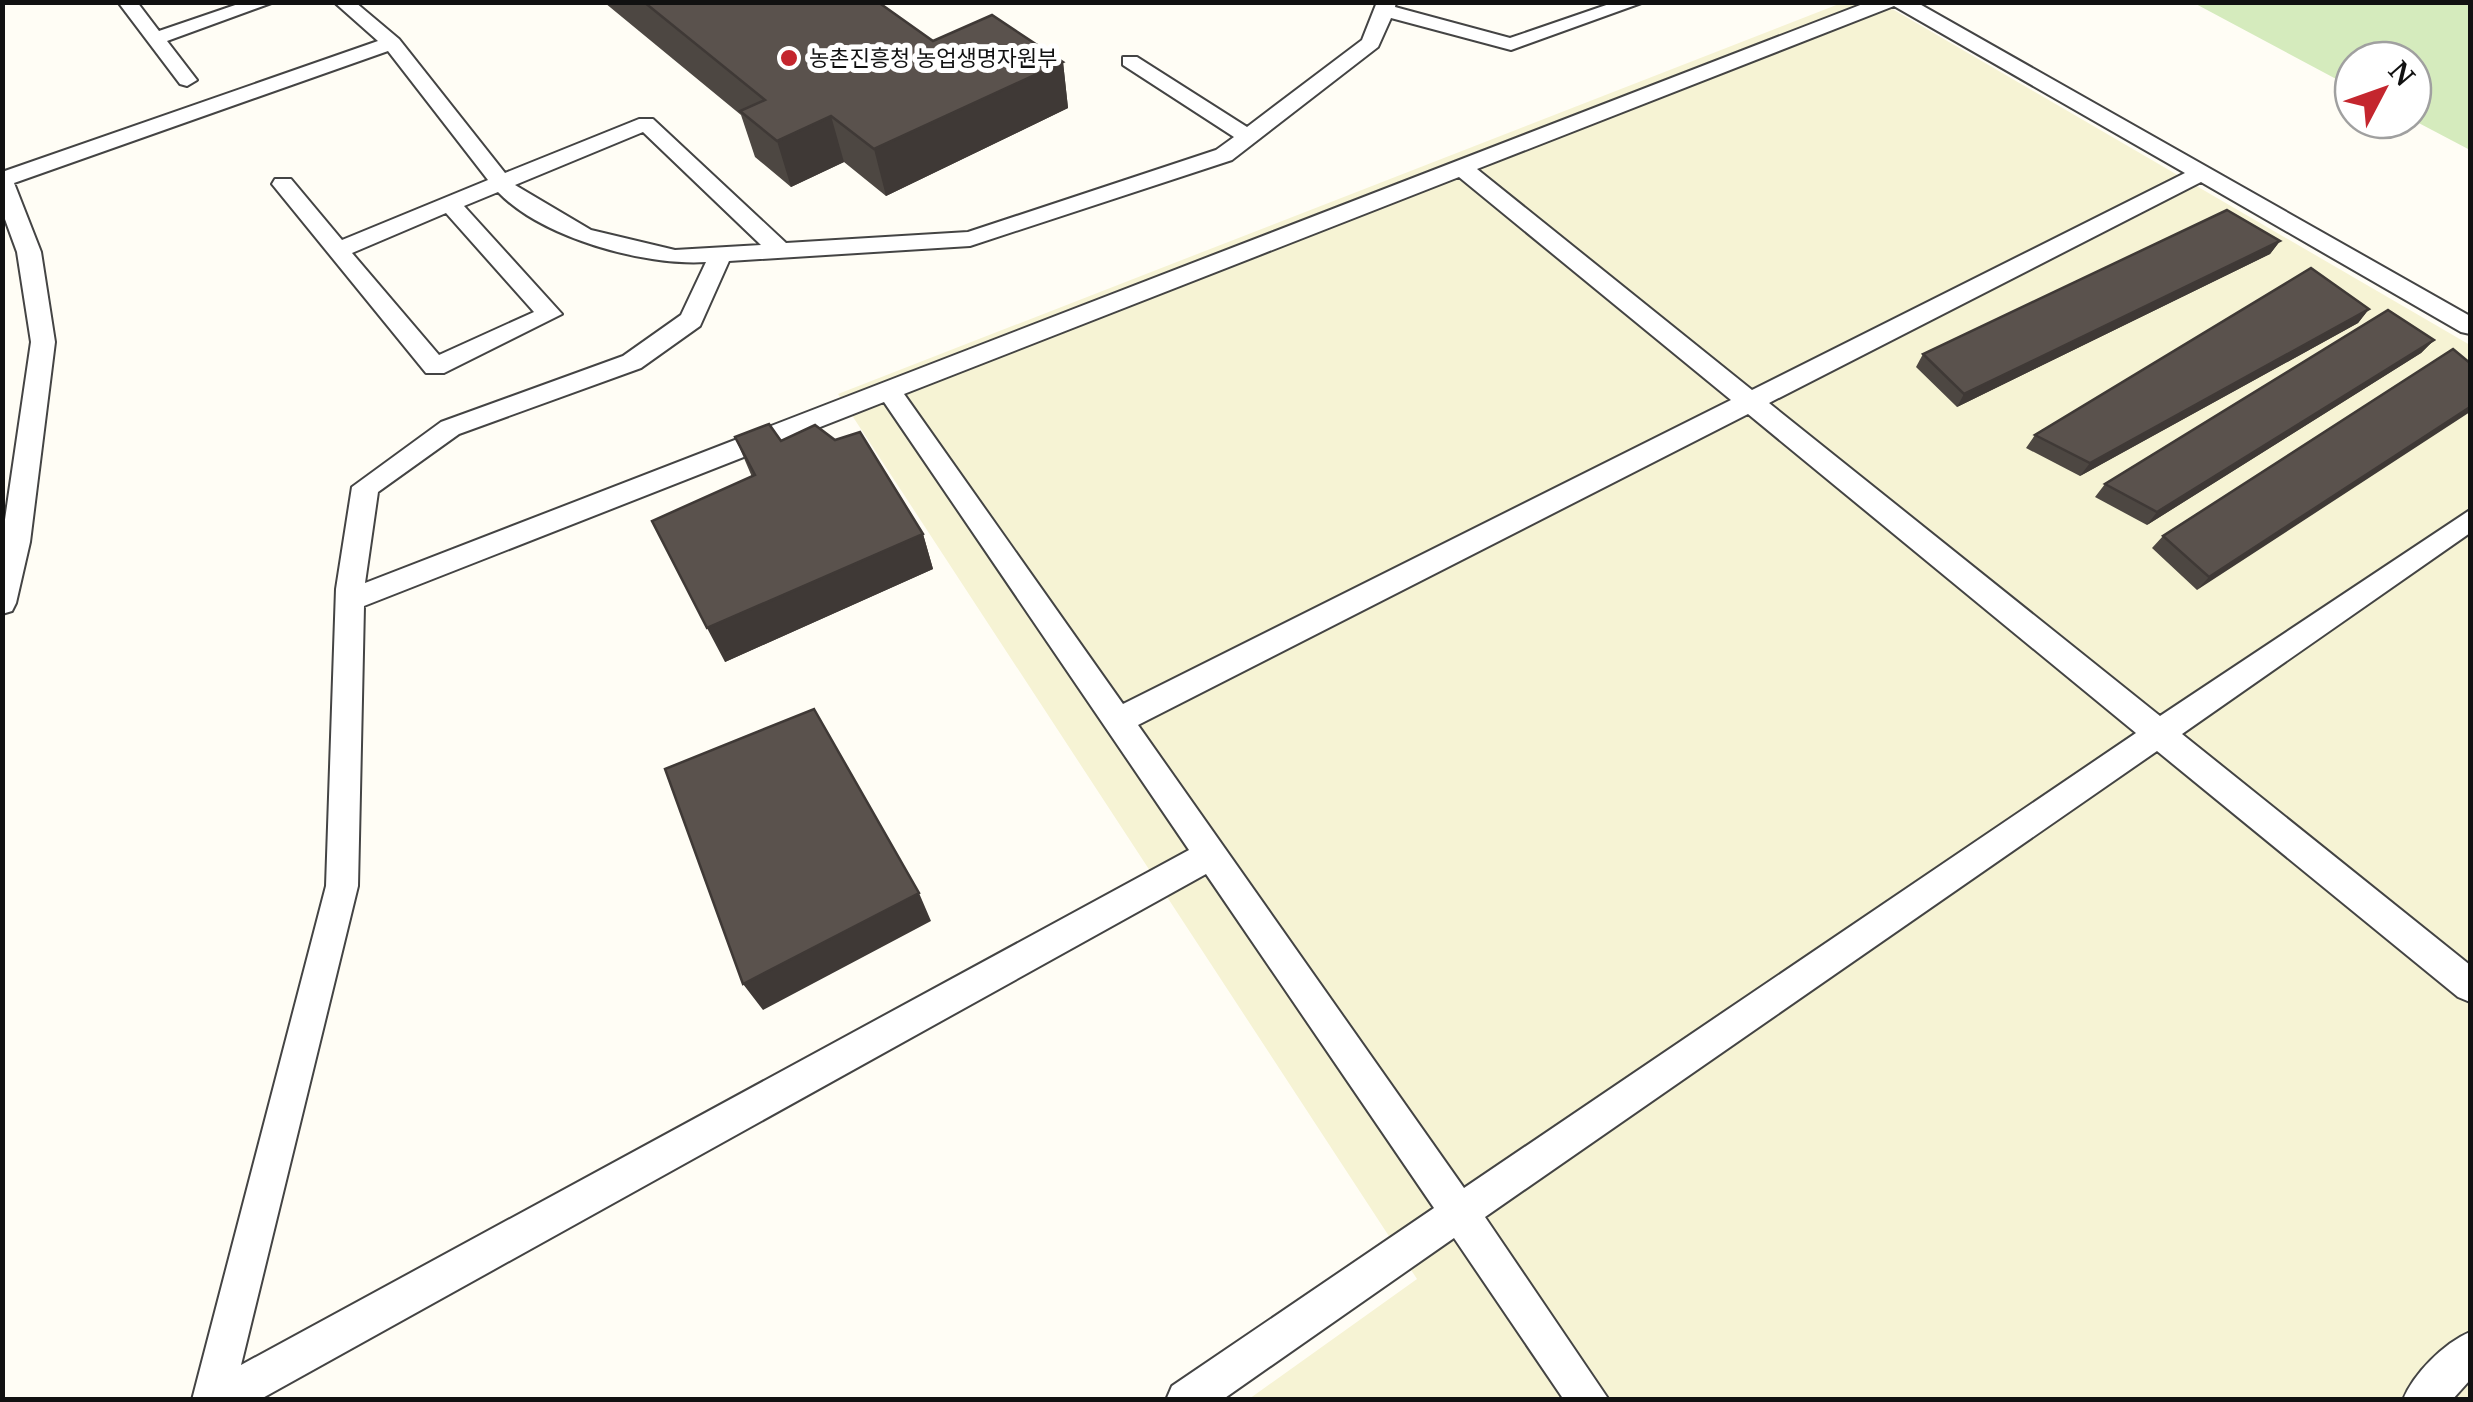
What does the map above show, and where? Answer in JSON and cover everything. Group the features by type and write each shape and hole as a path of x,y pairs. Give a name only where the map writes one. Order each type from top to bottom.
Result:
{"lane":[{"path":"126,2 187,80"},
{"path":"153,39 265,2"},
{"path":"343,2 392,43 501,183 583,235 675,257 970,239 1224,155 1372,43 1386,6 1511,44 1635,2"},
{"path":"350,600 1887,2"},
{"path":"1901,2 2470,326"},
{"path":"2,603 16,542 43,342 29,252 2,180 392,43"},
{"path":"1130,62 1248,137"},
{"path":"338,250 646,123 781,251"},
{"path":"1462,168 2470,986"},
{"path":"1118,720 2202,174"},
{"path":"283,184 435,366 550,314 450,204"},
{"path":"215,1400 342,886 350,600 365,487 450,428 632,362 690,320 722,254"},
{"path":"889,391 1590,1400"},
{"path":"1186,1400 2470,520"},
{"path":"215,1400 1211,854"},
{"path":"2423,1400 2470,1352"}],"shaded area":[{"path":"1844,2 1882,3 2470,345 2470,1399 1249,1399 1417,1279 838,394"}],"green space":[{"path":"2461,2 2470,6 2470,150 2433,131 2433,40 2333,40 2333,77 2194,3"}],"building":[{"path":"644,2 878,2 933,41 992,15 1063,62 874,149 831,116 777,141 740,111 765,100"},
{"path":"2227,210 2280,241 1964,394 1923,354"},
{"path":"2311,268 2369,309 2090,463 2035,435"},
{"path":"2388,310 2434,340 2157,512 2105,484"},
{"path":"2453,349 2470,363 2470,407 2209,577 2163,536"},
{"path":"769,424 781,441 815,425 835,440 860,432 923,534 707,628 652,521 755,475 735,437"},
{"path":"814,709 919,893 743,984 665,769"}],"place":[{"name":"농촌진흥청 농업생명자원부","path":"789,58"}]}
